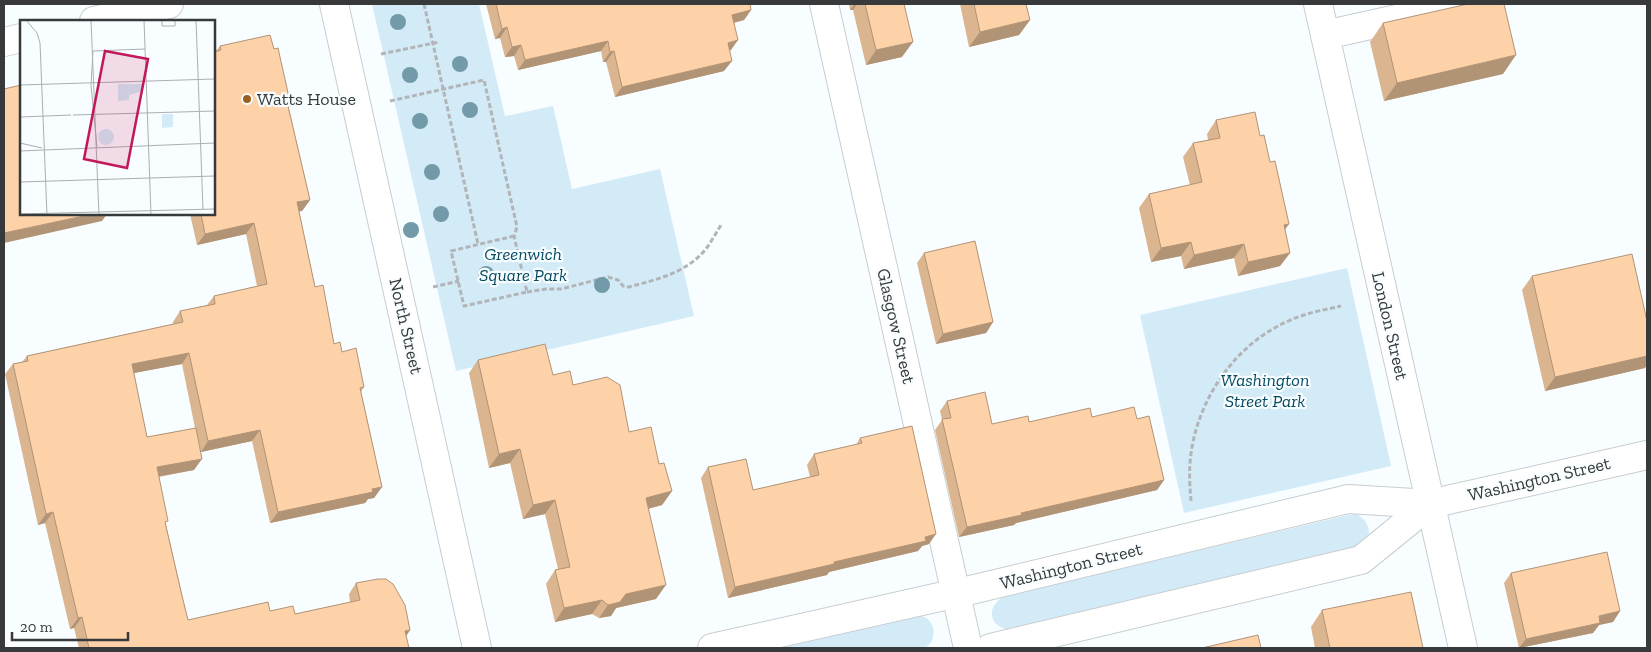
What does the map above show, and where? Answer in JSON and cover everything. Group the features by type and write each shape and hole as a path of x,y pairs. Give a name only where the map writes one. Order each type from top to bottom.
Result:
{"street":[{"path":"98,20 169,4"},
{"name":"North Street","path":"334,4 477,648"},
{"name":"Glasgow Street","path":"824,4 968,648"},
{"name":"London Street","path":"1318,4 1463,648"},
{"path":"1325,35 1464,4"},
{"path":"4,42 20,38"},
{"name":"Washington Street","path":"712,648 955,593 1348,499 1430,504 1647,455"},
{"name":"Washington Street","path":"990,648 1361,560 1430,504"}],"path":[{"path":"424,4 478,244"},
{"path":"379,55 439,42"},
{"path":"390,101 484,80 517,227 514,236 527,292"},
{"path":"514,236 451,251 464,306 527,292 561,289 608,277 618,280 623,286 629,287 667,277 688,266 706,249 721,225"},
{"path":"433,287 459,281"},
{"path":"1191,507 1190,464 1195,432 1207,400 1224,372 1246,348 1273,329 1303,315 1341,306"}],"green space":[{"name":"Greenwich Square Park","path":"372,4 479,4 505,116 553,106 572,189 660,169 694,316 456,371"},
{"name":"Washington Street Park","path":"1347,268 1391,466 1184,513 1140,315"},
{"path":"1357,514 1366,523 1369,532 1366,540 1356,548 1013,630 999,626 992,617 994,606 1005,596"},
{"path":"913,616 926,618 930,621 934,630 932,640 925,648 775,648"}],"building":[{"path":"496,4 750,4 751,10 732,15 738,40 728,43 732,61 622,87 614,51 610,52 608,41 525,60 521,45 512,47 507,27 502,29"},
{"path":"865,4 904,4 913,42 876,50"},
{"path":"974,4 1026,4 1030,20 980,32"},
{"path":"1468,4 1504,4 1516,55 1397,83 1383,23"},
{"path":"270,35 274,49 278,48 291,106 288,106 310,200 297,202 315,287 323,285 334,344 340,342 342,352 356,348 364,387 360,388 382,487 372,489 373,492 278,512 260,430 208,441 189,353 132,364 147,437 196,428 202,459 157,467 168,521 165,522 188,620 268,602 270,611 293,606 295,614 360,600 356,583 386,579 393,584 405,605 410,630 405,631 409,648 89,648 82,617 78,618 53,512 46,514 13,364 28,361 27,356 183,322 180,311 215,304 214,296 267,284 254,223 205,234 201,215 215,215 215,52 221,50 220,46"},
{"path":"20,85 20,215 88,215 4,233 4,89"},
{"path":"1255,112 1260,136 1264,135 1270,162 1275,161 1289,224 1284,225 1290,253 1248,262 1244,244 1194,255 1191,242 1161,248 1149,194 1202,182 1193,143 1220,138 1216,120"},
{"path":"975,241 993,322 943,334 924,253"},
{"path":"1632,254 1647,321 1647,356 1555,377 1532,276"},
{"path":"545,344 553,375 570,371 573,385 607,377 620,385 629,432 651,427 659,464 664,463 672,491 646,498 666,585 626,594 620,602 608,605 602,600 564,608 555,570 570,567 555,500 533,505 520,449 499,454 478,360"},
{"path":"985,392 992,424 1028,416 1029,422 1090,408 1092,417 1134,407 1137,419 1149,416 1164,480 967,527 942,419 951,418 947,401"},
{"path":"912,426 936,534 925,537 926,541 735,587 708,467 746,459 753,490 819,475 814,454 862,443 860,438"},
{"path":"1607,552 1620,611 1599,616 1600,623 1526,639 1511,573"},
{"path":"1411,592 1423,648 1330,648 1322,610"},
{"path":"1258,635 1261,648 1202,648"}],"place":[{"name":"Watts House","path":"247,99"}]}
